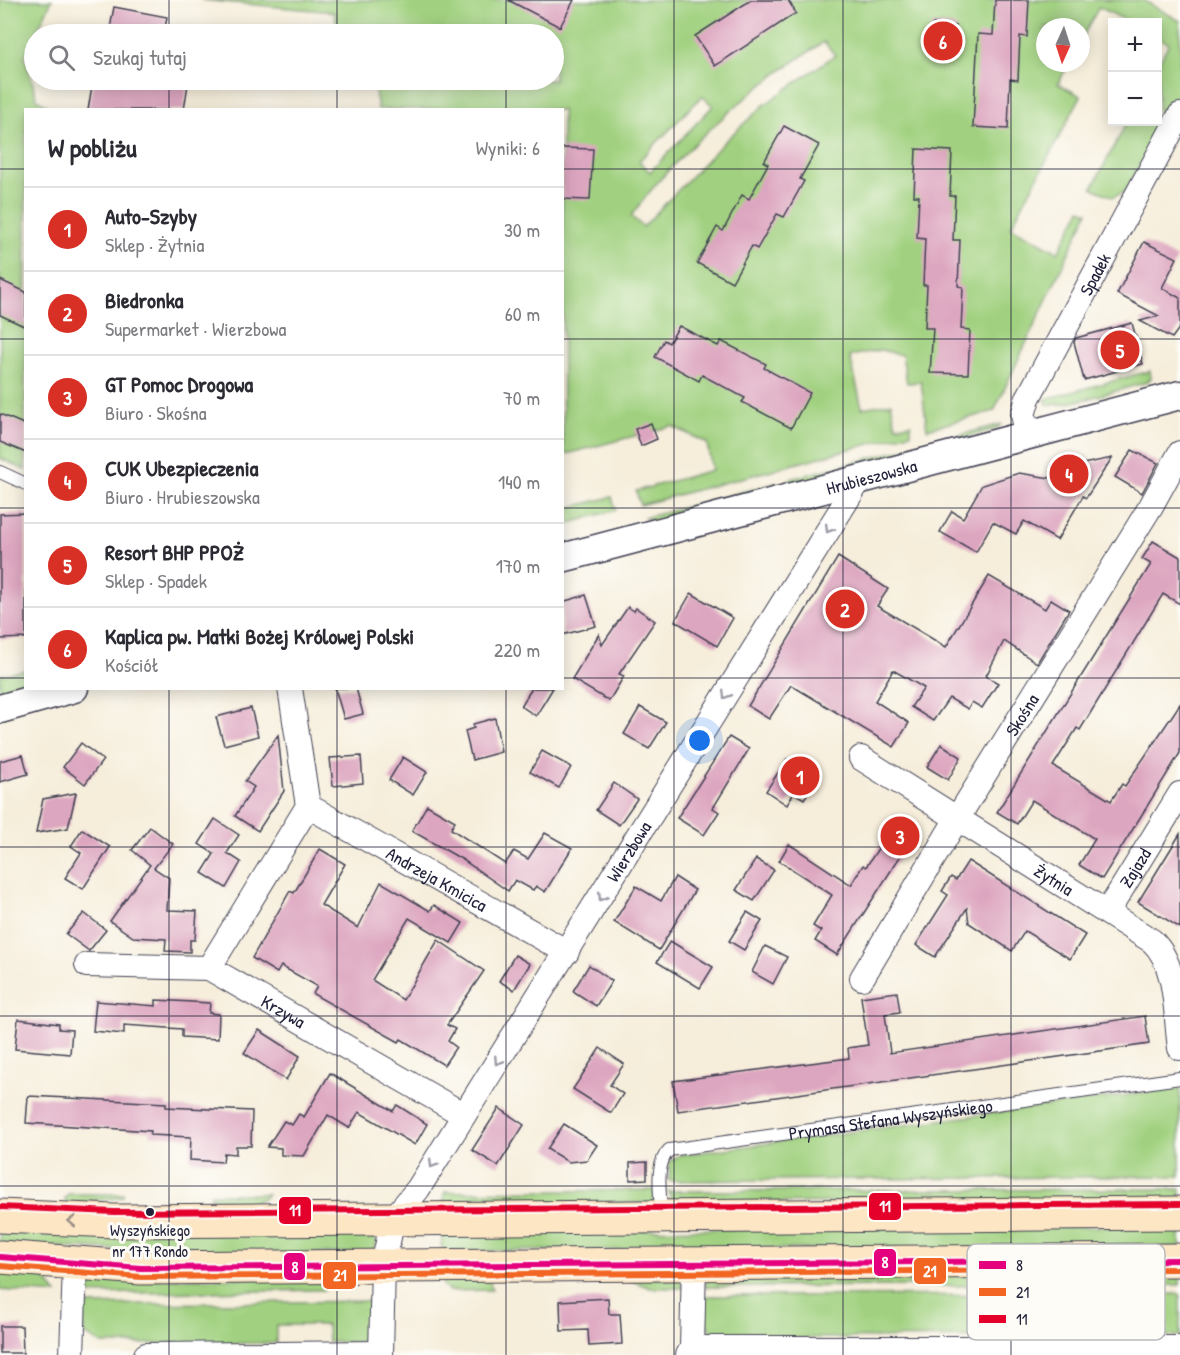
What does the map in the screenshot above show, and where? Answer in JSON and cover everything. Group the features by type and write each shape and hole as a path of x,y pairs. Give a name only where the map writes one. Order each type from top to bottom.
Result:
{"main road":[{"path":"0,1216 85,1221 1180,1213"},
{"path":"0,1257 141,1268 967,1261"},
{"path":"1165,1260 1180,1260"}],"street":[{"name":"Spadek","path":"1028,436 1023,415 1028,398 1180,115"},
{"name":"Hrubieszowska","path":"564,557 1180,395"},
{"name":"Skośna","path":"862,978 958,817 1151,506 1180,453"},
{"name":"Wierzbowa","path":"393,1219 418,1189 860,479"},
{"path":"0,709 67,690"},
{"path":"209,968 308,806 290,690"},
{"name":"Żytnia","path":"861,758 1108,911 1152,941 1164,955 1169,972 1180,1048"},
{"name":"Zajazd","path":"1108,911 1180,794"},
{"name":"Andrzeja Kmicica","path":"308,806 567,952"},
{"name":"Krzywa","path":"87,965 209,968 464,1115"},
{"path":"146,1355 381,1354 382,1265 393,1219"},
{"path":"694,1262 690,1352 1135,1352 1180,1348"},
{"path":"72,1355 75,1264"}],"lane":[{"path":"0,472 24,483"},
{"name":"Prymasa Stefana Wyszyńskiego","path":"661,1216 660,1167 662,1157 669,1150 1180,1078"}],"green space":[{"path":"0,0 52,0 40,24 24,24 24,90 34,90 37,99 50,108 24,108 24,470 0,458"},
{"path":"201,0 1143,0 1180,21 1180,91 1162,124 1162,56 1169,43 1162,40 1162,18 1121,18 1099,7 1090,24 1090,18 1036,18 1036,72 1064,72 1058,84 1081,96 1011,227 1058,252 1081,209 1088,212 994,411 927,429 921,382 907,383 902,355 881,350 850,356 862,408 891,403 896,426 911,424 911,433 640,505 636,491 712,470 707,443 672,426 564,455 564,108 378,108 375,90 564,90 564,24 337,24 334,12","holes":["824,42 835,55 764,105 723,143 643,227 631,216 671,167 720,120 772,77","702,96 713,106 650,172 639,161"]},
{"path":"1125,126 1161,126 1125,192 1113,197 1092,188"},
{"path":"1150,371 1151,378 1147,382 1095,397 1054,405 1047,404 1045,399"},
{"path":"1002,424 996,429 939,445 933,442"},
{"path":"912,447 909,454 792,487 790,479"},
{"path":"776,483 778,490 652,522 644,518"},
{"path":"612,497 616,510 564,525 564,509"},
{"path":"24,670 24,689 0,698 0,675"},
{"path":"1180,1088 1180,1176 669,1181 670,1161 680,1155"},
{"path":"1180,1189 1180,1202 673,1203 668,1191"},
{"path":"655,1190 652,1203 443,1203 445,1192"},
{"path":"69,1194 123,1194 123,1197 69,1204 64,1199"},
{"path":"211,1194 268,1194 256,1201 234,1202 211,1198"},
{"path":"1180,1226 1180,1247 1165,1247 1165,1244 967,1244 967,1248 445,1251 441,1246 444,1231"},
{"path":"0,1228 370,1231 377,1242 374,1249 367,1253 196,1254 0,1244"},
{"path":"0,1268 42,1275 57,1294 0,1290"},
{"path":"1165,1271 1180,1271 1180,1285 1165,1285"},
{"path":"967,1273 967,1286 705,1287 705,1283 713,1275"},
{"path":"620,1276 681,1280 683,1288 650,1288"},
{"path":"328,1277 328,1287 324,1290 86,1294 96,1280"},
{"path":"443,1277 490,1281 492,1290 449,1291 443,1285"},
{"path":"1165,1294 1180,1294 1180,1336 1165,1336"},
{"path":"967,1295 967,1337 722,1338 707,1326 704,1296"},
{"path":"370,1301 370,1331 359,1342 328,1342 327,1325 276,1325 276,1343 102,1344 84,1334 83,1305"}],"building":[{"path":"508,0 574,0 562,24 554,24"},
{"path":"751,0 788,0 796,13 715,66 695,36"},
{"path":"995,0 1029,0 1027,37 1020,36 1018,80 1010,79 1008,129 973,127 978,34 993,35"},
{"path":"114,7 167,17 166,24 111,24"},
{"path":"933,24 956,26 955,48 934,47 928,36"},
{"path":"91,90 187,90 184,108 88,108"},
{"path":"784,126 819,145 800,179 804,181 784,217 777,214 757,249 752,246 732,282 697,263 717,227 723,231 742,195 749,199 768,164 764,162"},
{"path":"564,148 593,149 590,200 564,199"},
{"path":"916,149 952,151 950,196 955,196 953,240 960,240 958,286 963,287 961,329 970,330 968,374 930,373 933,328 925,328 927,285 923,285 925,239 917,238 919,196 914,196"},
{"path":"1144,242 1177,258 1162,288 1180,298 1180,327 1172,338 1140,321 1159,316 1117,294"},
{"path":"0,280 24,291 24,326 0,315"},
{"path":"1132,323 1143,364 1084,380 1074,342 1076,338"},
{"path":"679,326 718,346 721,341 766,364 764,368 810,393 791,428 742,402 745,398 702,375 699,381 655,357 664,340 669,343"},
{"path":"0,414 24,424 24,452 0,442"},
{"path":"651,423 657,439 641,446 635,429"},
{"path":"1132,450 1158,463 1142,493 1115,477"},
{"path":"1112,458 1086,498 1083,496 1057,540 1024,521 1016,534 993,522 976,552 940,532 952,511 963,518 982,485 1019,473 1050,478 1062,459 1073,466"},
{"path":"24,513 24,638 0,639 0,514"},
{"path":"1153,541 1180,557 1180,604 1163,594 1080,730 1077,728 1053,766 1111,801 1122,784 1125,786 1180,704 1180,753 1102,879 1079,865 1095,839 1032,800 1017,824 997,812 1151,564 1142,559"},
{"path":"838,557 888,589 877,606 946,647 989,576 1045,609 1051,599 1069,610 1037,663 1004,641 986,676 998,683 982,708 972,702 968,709 949,698 933,721 911,707 924,688 893,670 875,701 909,723 894,747 791,685 769,719 748,706"},
{"path":"691,593 733,618 717,646 675,621"},
{"path":"586,595 596,626 564,634 564,601"},
{"path":"628,607 634,611 636,608 655,621 619,674 624,676 609,701 572,679 599,634 602,645"},
{"path":"336,690 357,690 363,714 344,719"},
{"path":"531,690 552,690 536,716 521,706"},
{"path":"640,707 666,722 649,749 624,734"},
{"path":"251,708 258,736 224,745 216,717"},
{"path":"495,718 501,752 472,760 465,731 474,728 473,724"},
{"path":"278,735 284,791 258,831 235,816 254,787 245,781"},
{"path":"729,737 749,749 713,808 719,812 704,835 677,818"},
{"path":"81,743 103,760 85,784 63,767"},
{"path":"941,744 961,757 948,780 927,767"},
{"path":"542,751 571,767 559,788 530,772"},
{"path":"23,755 28,774 0,782 0,761"},
{"path":"361,756 363,783 333,786 330,758"},
{"path":"403,757 427,772 413,795 389,780"},
{"path":"787,759 795,764 798,760 820,775 804,799 794,793 787,805 766,791"},
{"path":"614,783 637,799 619,825 596,810"},
{"path":"76,793 68,828 36,833 43,799"},
{"path":"427,805 455,821 451,829 505,864 514,851 528,859 545,833 572,848 545,892 536,886 533,890 515,880 508,891 463,860 412,831"},
{"path":"898,818 917,830 837,955 815,941 821,931 813,926 832,895 779,861 789,844 851,885 863,865 866,867"},
{"path":"215,819 239,835 227,853 241,862 226,888 202,873 214,854 199,844"},
{"path":"150,827 173,844 154,868 169,878 167,910 197,911 195,940 190,940 190,952 165,951 166,939 133,937 110,921 150,865 132,850"},
{"path":"82,829 110,847 83,889 65,878 81,853 71,846"},
{"path":"1180,834 1180,928 1138,902"},
{"path":"320,849 345,864 321,905 358,928 381,882 430,911 434,905 463,923 451,943 409,918 372,980 403,1000 438,940 484,971 447,1025 455,1029 448,1041 456,1047 444,1065 401,1039 399,1042 313,994 317,986 281,966 277,973 252,958 290,891 294,893"},
{"path":"756,859 774,870 754,901 736,890"},
{"path":"968,861 1085,935 1070,959 1025,931 1012,951 969,923 967,908 935,957 916,945 948,895 942,891 951,877 956,880"},
{"path":"675,877 695,890 659,950 614,922 636,886 661,901"},
{"path":"747,912 762,921 744,950 729,941"},
{"path":"84,913 106,930 89,951 66,934"},
{"path":"670,941 713,967 700,988 657,962"},
{"path":"765,946 787,957 773,984 752,972"},
{"path":"515,955 530,964 514,990 499,981"},
{"path":"589,965 612,981 596,1006 573,991"},
{"path":"897,992 900,1012 885,1014 890,1053 1145,1016 1149,1044 678,1111 673,1081 849,1058 848,1048 868,1045 861,997"},
{"path":"156,1000 210,1003 209,1013 219,1014 218,1039 182,1037 182,1029 124,1025 124,1034 93,1031 96,1001 156,1006"},
{"path":"18,1019 59,1024 59,1029 72,1030 70,1054 15,1049"},
{"path":"259,1030 300,1056 286,1080 244,1053"},
{"path":"600,1048 624,1064 610,1085 623,1094 611,1113 573,1089"},
{"path":"330,1073 393,1111 397,1105 427,1124 415,1145 359,1112 349,1128 328,1115 304,1156 281,1155 281,1148 267,1147 284,1121 292,1125 299,1114 304,1117"},
{"path":"28,1096 166,1103 166,1107 252,1111 251,1146 236,1146 236,1154 224,1153 223,1162 190,1160 191,1137 150,1135 151,1131 26,1123"},
{"path":"499,1108 524,1125 498,1166 472,1150"},
{"path":"564,1124 597,1145 587,1160 568,1162 547,1149"},
{"path":"647,1162 647,1179 630,1180 630,1163"},
{"path":"608,1298 609,1314 620,1314 622,1344 589,1346 588,1330 561,1331 560,1301"},
{"path":"0,1326 22,1326 23,1353 0,1353"}],"transit line":[{"name":"11","path":"0,1207 114,1212 1180,1204"},
{"name":"8","path":"0,1257 141,1268 967,1262"},
{"name":"8","path":"1165,1260 1180,1260"},
{"name":"21","path":"0,1266 141,1277 967,1271"},
{"name":"21","path":"1165,1269 1180,1269"}],"place":[{"name":"Kaplica pw. Matki Bożej Królowej Polski","path":"943,41"},
{"name":"Resort BHP PPOŻ","path":"1120,350"},
{"name":"CUK Ubezpieczenia","path":"1069,474"},
{"name":"Biedronka","path":"845,609"},
{"name":"Auto-Szyby","path":"800,776"},
{"name":"GT Pomoc Drogowa","path":"900,836"},
{"name":"Wyszyńskiego nr 177 Rondo","path":"150,1212"}]}
